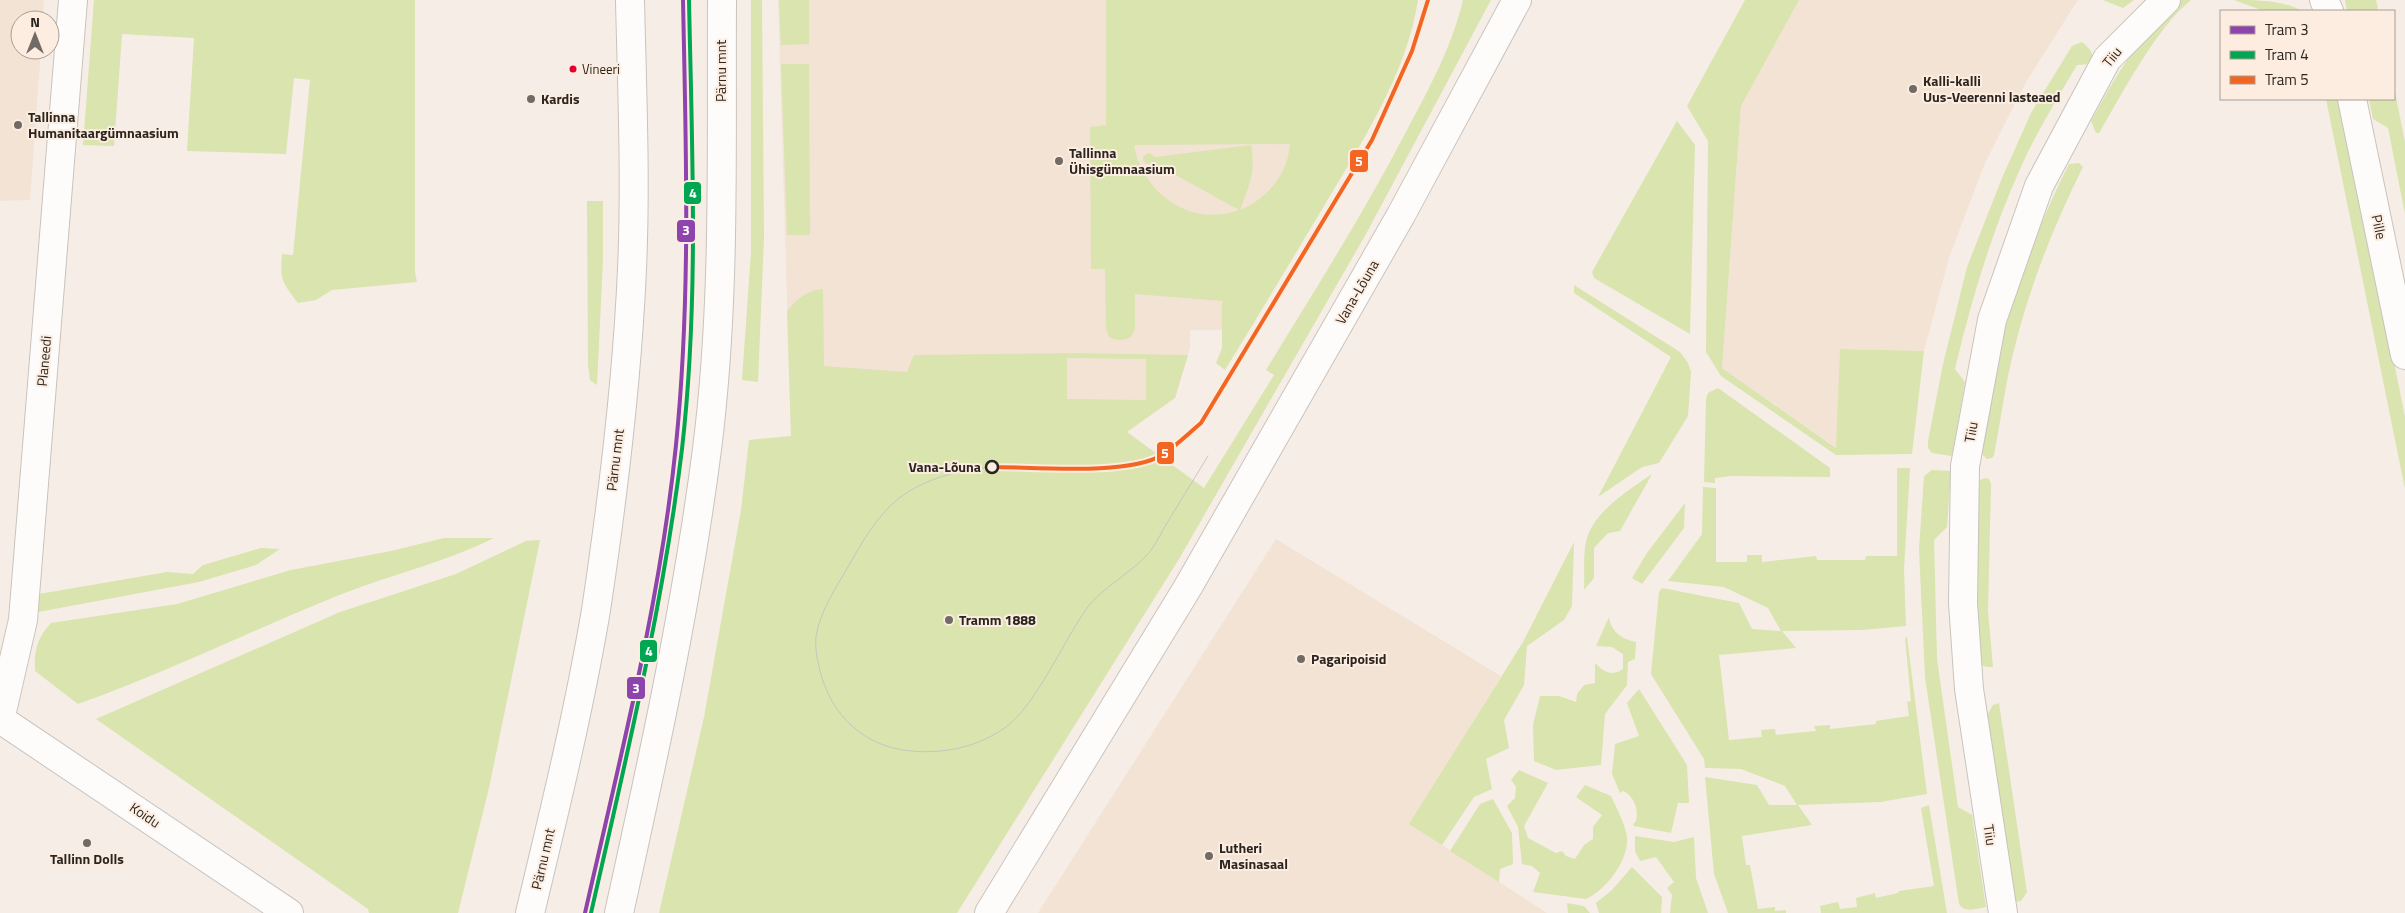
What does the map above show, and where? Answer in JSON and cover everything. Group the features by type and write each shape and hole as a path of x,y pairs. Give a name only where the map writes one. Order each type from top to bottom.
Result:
{"street":[{"name":"Planeedi","path":"0,719 23,620 73,0"},
{"name":"Pärnu mnt","path":"530,913 557,800 595,611 619,440 632,268 633,133 630,0"},
{"name":"Pärnu mnt","path":"619,913 656,739 684,589 707,448 720,296 722,0"},
{"name":"Vana-Lõuna","path":"989,913 1193,579 1401,215 1517,0"},
{"name":"Tiiu","path":"2003,913 1970,689 1963,603 1965,466 1992,320 2039,186 2107,60 2166,0"},
{"name":"Pille","path":"2352,100 2405,354"},
{"name":"Koidu","path":"0,719 289,913"}],"shaded area":[{"name":"Tallinna Humanitaargümnaasium","path":"0,0 44,0 44,10 10,10 10,60 40,60 30,200 0,201"},
{"name":"Tallinna Ühisgümnaasium","path":"778,0 1407,0 1223,301 1222,330 1190,330 1190,348 1175,398 791,437"},
{"path":"1799,0 2078,0 2026,82 1985,163 1949,258 1924,351 1840,349 1837,448 1722,368 1741,106"},
{"path":"1276,539 1501,676 1410,824 1547,913 1038,913"}],"green space":[{"path":"94,0 415,0 415,272 417,282 332,290 316,300 298,303 285,285 281,270 282,254 293,255 310,80 294,78 286,154 187,151 194,38 122,34 114,146 83,145"},
{"path":"751,0 762,0 764,238 758,382 742,380 751,252"},
{"path":"779,0 809,0 809,44 781,45"},
{"path":"1106,0 1418,0 1404,54 1381,107 1353,158 1225,370 1216,363 1222,348 1222,301 1135,294 1135,329 1131,337 1120,340 1109,337 1106,328 1105,269 1091,269 1090,127 1106,125","holes":["1290,144 1285,165 1274,184 1259,199 1240,210 1252,172 1251,145 1155,157 1149,153 1143,156 1146,164 1154,163 1239,210 1221,214 1203,214 1187,210 1172,202 1158,191 1147,178 1139,162 1134,145"]},
{"path":"1463,0 1491,0 1366,234 1179,559 957,913 659,913 704,717 741,510 749,440 791,436 787,311 807,293 823,289 824,366 907,372 914,355 1071,353 1188,355 1175,398 1127,432 1204,488 1274,375 1266,370 1392,159 1440,66","holes":["1067,358 1146,359 1146,400 1067,399"]},
{"path":"1745,0 1799,0 1741,106 1722,368 1836,448 1840,349 1924,351 1912,454 1836,455 1721,376 1706,352 1708,141 1687,106"},
{"path":"2103,0 2134,0 2123,8"},
{"path":"2174,0 2191,0 2165,27 2140,62 2099,133 2096,133 2091,121 2109,89 2139,43"},
{"path":"2234,0 2278,3 2300,10 2261,10"},
{"path":"2345,0 2376,0 2378,8 2377,10 2347,10"},
{"path":"2082,42 2091,51 2090,64 2077,65 2033,142 2000,218 1983,268 1955,369 1965,382 1952,456 1932,453 1928,448 1928,441 1943,364 1967,267 2002,178 2031,113 2072,46"},
{"path":"781,64 809,64 810,235 787,235"},
{"path":"2395,92 2405,142 2405,214 2388,128 2373,119 2369,100 2395,100"},
{"path":"2326,100 2341,100 2405,417 2405,489"},
{"path":"1677,121 1695,145 1690,334 1594,278 1592,272"},
{"path":"2079,163 2083,167 2059,217 2021,322 2008,376 1994,455 1992,458 1987,459 1982,454 1982,447 1998,358 2012,305 2052,198 2069,164"},
{"path":"587,201 603,201 603,260 597,385 590,380 588,365"},
{"path":"1574,285 1680,352 1688,363 1691,372 1688,416 1659,463 1642,467 1598,497 1671,357 1574,293"},
{"path":"1718,388 1830,468 1830,477 1731,476 1715,478 1715,483 1704,482 1706,399 1708,393"},
{"path":"1897,468 1910,468 1904,569 1906,626 1862,630 1782,631 1796,648 1719,655 1729,740 1762,737 1761,730 1775,729 1776,735 1816,731 1814,726 1830,725 1830,729 1876,724 1876,721 1909,716 1907,702 1911,701 1905,638 1907,637 1927,794 1880,802 1798,805 1812,825 1742,836 1746,865 1750,865 1758,909 1775,907 1775,911 1786,910 1786,913 1728,913 1714,874 1705,777 1757,785 1769,805 1797,805 1785,786 1741,769 1705,768 1704,759 1651,674 1659,592 1662,588 1739,603 1752,629 1781,631 1768,608 1724,587 1668,581 1702,534 1703,487 1716,488 1716,562 1747,562 1747,555 1762,555 1762,562 1816,556 1817,560 1865,560 1866,556 1897,556"},
{"path":"1932,470 1951,471 1947,527 1934,540 1937,659 1958,807 1972,815 1986,907 1975,909 1964,909 1959,904 1925,677 1919,549 1924,476"},
{"path":"1652,474 1620,531 1608,533 1594,548 1594,578 1584,590 1585,548 1588,535 1593,526 1616,500"},
{"path":"1985,478 1989,479 1991,484 1988,611 1993,667 1986,667 1980,664 1975,627 1978,481"},
{"path":"1685,503 1684,528 1642,584 1632,578 1647,553"},
{"path":"444,538 494,538 456,555 337,596 143,679 78,704 35,671 37,645 42,634 51,623 177,604 291,570 391,551"},
{"path":"540,540 489,788 458,913 369,913 368,909 96,719 340,612 456,574 526,541"},
{"path":"1574,542 1572,606 1564,620 1527,646 1524,685 1504,720 1509,748 1486,759 1492,789 1474,797 1442,845 1409,824 1523,642"},
{"path":"261,548 280,549 256,565 199,582 38,612 39,594 167,572 193,574 203,565"},
{"path":"1609,617 1612,627 1618,634 1636,642 1635,659 1628,662 1627,685 1605,714 1601,765 1556,770 1534,761 1533,725 1540,696 1559,696 1576,702 1577,694 1584,685 1595,683 1595,663 1602,669 1612,673 1623,669 1623,654 1612,647 1596,646"},
{"path":"1639,689 1687,765 1689,803 1678,803 1671,833 1634,826 1633,824 1637,817 1635,804 1627,793 1623,791 1620,793 1612,774 1615,744 1639,736 1627,703"},
{"path":"1999,703 2027,892 2021,901 2015,902 1986,717 1993,705"},
{"path":"1519,770 1548,783 1524,826 1528,838 1556,853 1562,851 1566,856 1575,859 1584,845 1593,839 1593,827 1602,815 1576,797 1585,785 1611,796 1626,832 1626,851 1610,880 1586,899 1533,892 1540,873 1532,866 1522,864 1518,827 1507,806 1515,798 1516,787 1511,780"},
{"path":"1493,799 1512,833 1513,864 1500,869 1499,882 1450,851 1480,804"},
{"path":"1929,805 1947,913 1821,913 1820,906 1838,902 1840,909 1857,907 1856,898 1875,893 1876,898 1898,893 1899,891 1934,886 1921,808"},
{"path":"1635,836 1674,842 1694,837 1696,878 1708,913 1670,913 1672,895 1667,888 1674,882 1656,857 1640,861 1635,851"},
{"path":"1632,867 1662,897 1661,913 1599,913 1596,903 1612,890"},
{"path":"1567,903 1584,906 1590,913 1568,913"}],"tram line":[{"name":"3","path":"585,913 638,680 660,563 676,445 681,389 686,278 683,0"},
{"name":"4","path":"591,913 654,624 665,566 682,449 691,337 693,225 689,0"},
{"name":"5","path":"992,467 1080,469 1127,466 1147,462 1162,455 1201,423 1372,140 1412,51 1428,0"},
{"path":"992,467 967,470 931,480 908,492 890,506 865,538 834,590 821,617 816,636 816,654 825,687 841,715 864,736 878,743 911,751 949,750 984,740 1006,727 1017,717 1039,688 1087,608 1101,593 1149,553 1208,456"}],"place":[{"name":"Vineeri","path":"573,69"},
{"name":"Kalli-kalli Uus-Veerenni lasteaed","path":"1913,89"},
{"name":"Kardis","path":"531,99"},
{"name":"Tallinna Humanitaargümnaasium","path":"18,125"},
{"name":"Tallinna Ühisgümnaasium","path":"1059,161"},
{"name":"Vana-Lõuna","path":"992,467"},
{"name":"Tramm 1888","path":"949,620"},
{"name":"Pagaripoisid","path":"1301,659"},
{"name":"Tallinn Dolls","path":"87,843"},
{"name":"Lutheri Masinasaal","path":"1209,856"}]}
